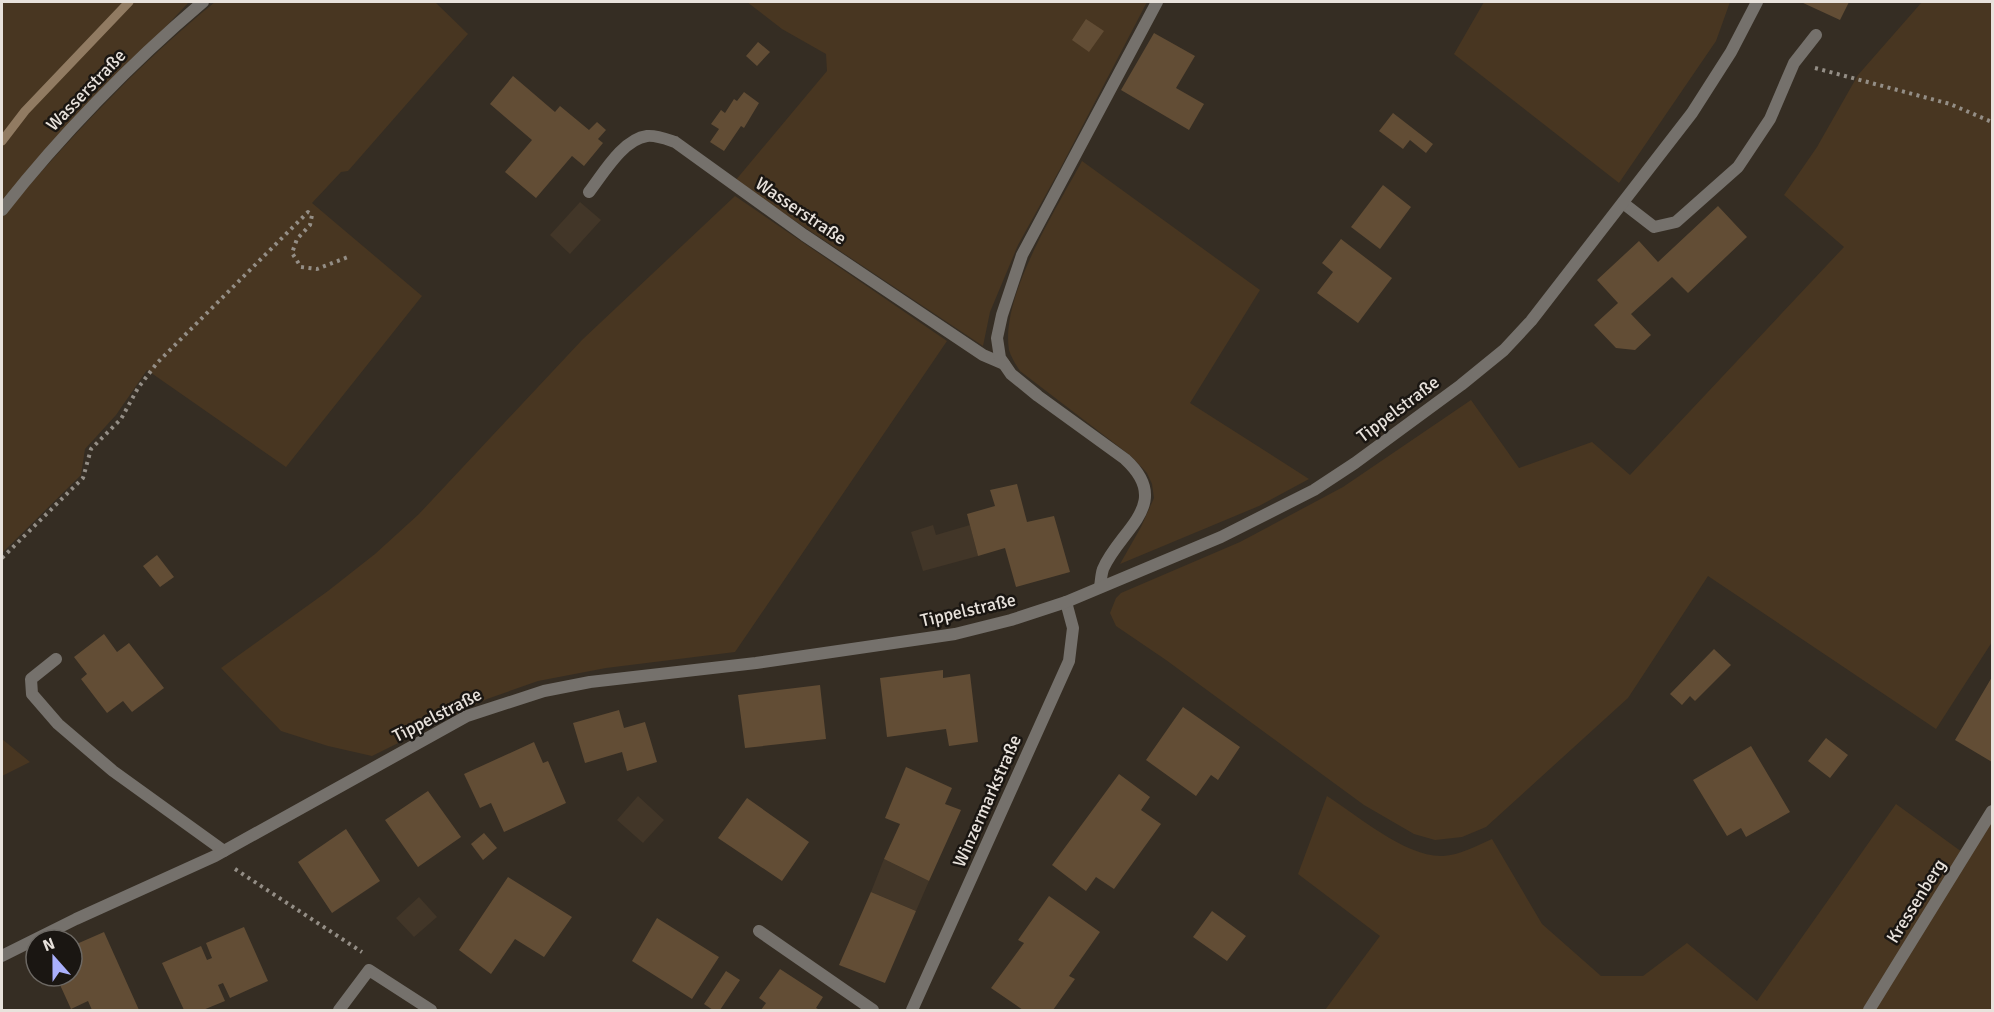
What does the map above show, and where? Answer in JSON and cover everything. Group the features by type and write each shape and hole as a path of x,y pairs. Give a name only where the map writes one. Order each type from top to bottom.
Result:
{"street":[{"name":"Wasserstraße","path":"2,210 65,135 135,64 203,2"},
{"path":"1004,364 998,350 998,327 1022,255 1157,2"},
{"name":"Tippelstraße","path":"2,956 76,919 220,854 467,716 544,691 590,682 756,663 955,634 1011,620 1066,602 1270,514 1314,490 1355,463 1461,385 1504,350 1531,321 1692,113 1731,52 1757,2"},
{"path":"1623,203 1654,227 1676,222 1683,216 1738,167 1770,119 1794,63 1816,35"},
{"name":"Wasserstraße","path":"589,192 625,146 635,140 647,136 662,137 675,142 804,235 983,355 1004,364 1011,374 1038,396 1125,459 1139,475 1145,493 1143,509 1104,568 1100,588"},
{"name":"Winzermarkstraße","path":"912,1011 1069,661 1073,628 1066,602"},
{"path":"56,659 31,679 33,694 58,724 113,771 220,854"},
{"name":"Kressenberg","path":"1869,1011 1992,811"},
{"path":"759,931 873,1011"},
{"path":"339,1011 369,970 431,1011"}],"path":[{"path":"1794,63 1950,104 1992,122"},
{"path":"2,558 83,478 91,448 121,420 138,388 157,363 308,212 312,215 310,225 297,239 292,253 301,267 317,269 348,257"},
{"path":"220,854 368,956 369,970"}],"shaded area":[{"path":"2,2 189,2 2,201"},
{"path":"215,2 435,2 468,34 348,171 341,172 312,203 422,296 286,467 147,370 116,415 85,449 81,475 2,553 2,217 52,160 130,78"},
{"path":"747,2 1147,2 1018,245 990,312 983,346 735,181 827,71 826,54 782,29"},
{"path":"1484,2 1730,2 1716,41 1619,183 1454,54"},
{"path":"1922,2 1992,2 1992,642 1936,729 1708,576 1628,698 1486,827 1462,837 1435,840 1414,834 1364,805 1116,626 1110,613 1116,598 1121,593 1240,542 1343,487 1471,400 1519,468 1592,442 1630,475 1844,247 1784,195 1817,147 1858,75"},
{"path":"1082,161 1260,290 1190,403 1309,479 1259,506 1120,564 1154,498 1152,484 1147,473 1131,456 1020,371 1009,350 1009,328 1013,304 1022,279 1046,227"},
{"path":"735,196 947,341 735,652 606,668 538,681 487,699 372,756 328,746 281,731 221,668 328,591 375,554 419,514 582,340"},
{"path":"580,202 601,220 570,254 550,235"},
{"path":"933,525 936,535 970,525 978,556 923,571 911,532"},
{"path":"2,739 30,762 2,776"},
{"path":"638,796 664,820 643,843 617,820"},
{"path":"1327,796 1398,843 1429,855 1456,854 1492,839 1542,924 1601,976 1643,976 1687,943 1757,1001 1896,804 1962,852 1863,1010 1325,1010 1380,936 1298,874"},
{"path":"1992,816 1992,1010 1875,1010"},
{"path":"884,859 929,881 916,911 871,892"},
{"path":"419,897 437,917 414,937 396,918"}],"building":[{"path":"1801,2 1849,2 1840,20"},
{"path":"1086,19 1104,31 1089,52 1072,40"},
{"path":"1154,33 1195,56 1176,88 1204,104 1189,130 1121,90"},
{"path":"758,42 770,52 757,66 746,56"},
{"path":"513,76 555,112 560,106 589,130 597,122 606,130 598,139 603,143 584,166 572,156 536,198 505,172 532,140 490,104"},
{"path":"744,92 759,103 744,128 741,126 724,151 710,142 719,129 711,124 721,110 725,113 734,99 737,101"},
{"path":"1393,113 1433,144 1426,153 1410,140 1403,149 1379,131"},
{"path":"1383,185 1411,207 1380,249 1351,227"},
{"path":"1718,206 1747,237 1688,293 1672,277 1631,314 1651,335 1635,350 1616,348 1594,325 1618,303 1597,280 1639,241 1658,262"},
{"path":"1341,239 1392,278 1358,323 1317,293 1333,272 1322,263"},
{"path":"1017,484 1027,522 1054,516 1070,572 1016,587 1005,548 978,556 967,514 995,506 990,490"},
{"path":"157,555 174,577 160,587 143,566"},
{"path":"104,634 117,652 129,643 164,688 132,712 123,701 107,713 81,679 87,674 74,657"},
{"path":"1714,649 1731,665 1695,701 1690,696 1682,705 1670,694"},
{"path":"943,670 943,678 970,674 978,742 949,746 946,729 887,737 880,678"},
{"path":"1992,677 1992,762 1955,740"},
{"path":"820,685 826,739 745,748 738,695"},
{"path":"1183,707 1240,747 1218,780 1211,775 1196,796 1146,760"},
{"path":"619,710 624,728 645,722 657,762 627,771 622,752 585,763 573,723"},
{"path":"1826,738 1848,755 1830,778 1808,761"},
{"path":"534,742 543,763 548,761 566,803 504,832 491,803 480,808 464,774"},
{"path":"1751,746 1790,812 1746,837 1741,828 1727,836 1693,780"},
{"path":"906,767 952,788 945,804 961,810 929,881 884,859 900,824 885,818"},
{"path":"1119,774 1150,797 1141,810 1161,824 1114,889 1096,877 1086,891 1052,865"},
{"path":"428,791 461,837 418,867 385,820"},
{"path":"747,798 809,842 782,881 718,838"},
{"path":"346,829 380,881 332,913 298,862"},
{"path":"484,833 497,848 483,860 471,844"},
{"path":"508,877 572,917 544,957 515,939 491,974 459,950"},
{"path":"871,892 916,911 885,983 839,965"},
{"path":"1049,896 1100,932 1069,976 1075,979 1053,1010 1023,1010 991,988 1024,943 1018,940"},
{"path":"1212,911 1246,936 1227,961 1193,937"},
{"path":"657,918 719,957 692,999 632,961"},
{"path":"244,927 268,981 230,998 223,983 218,985 225,1001 203,1010 184,1010 162,963 201,946 207,960 212,958 206,943"},
{"path":"104,932 139,1010 92,1010 88,1001 71,1009 61,988 84,988 84,941"},
{"path":"780,969 823,997 816,1008 820,1010 761,1010 766,1003 759,998"},
{"path":"726,971 740,980 720,1010 713,1010 704,1004"}],"waterway":[{"path":"2,141 25,111 129,2"}]}
